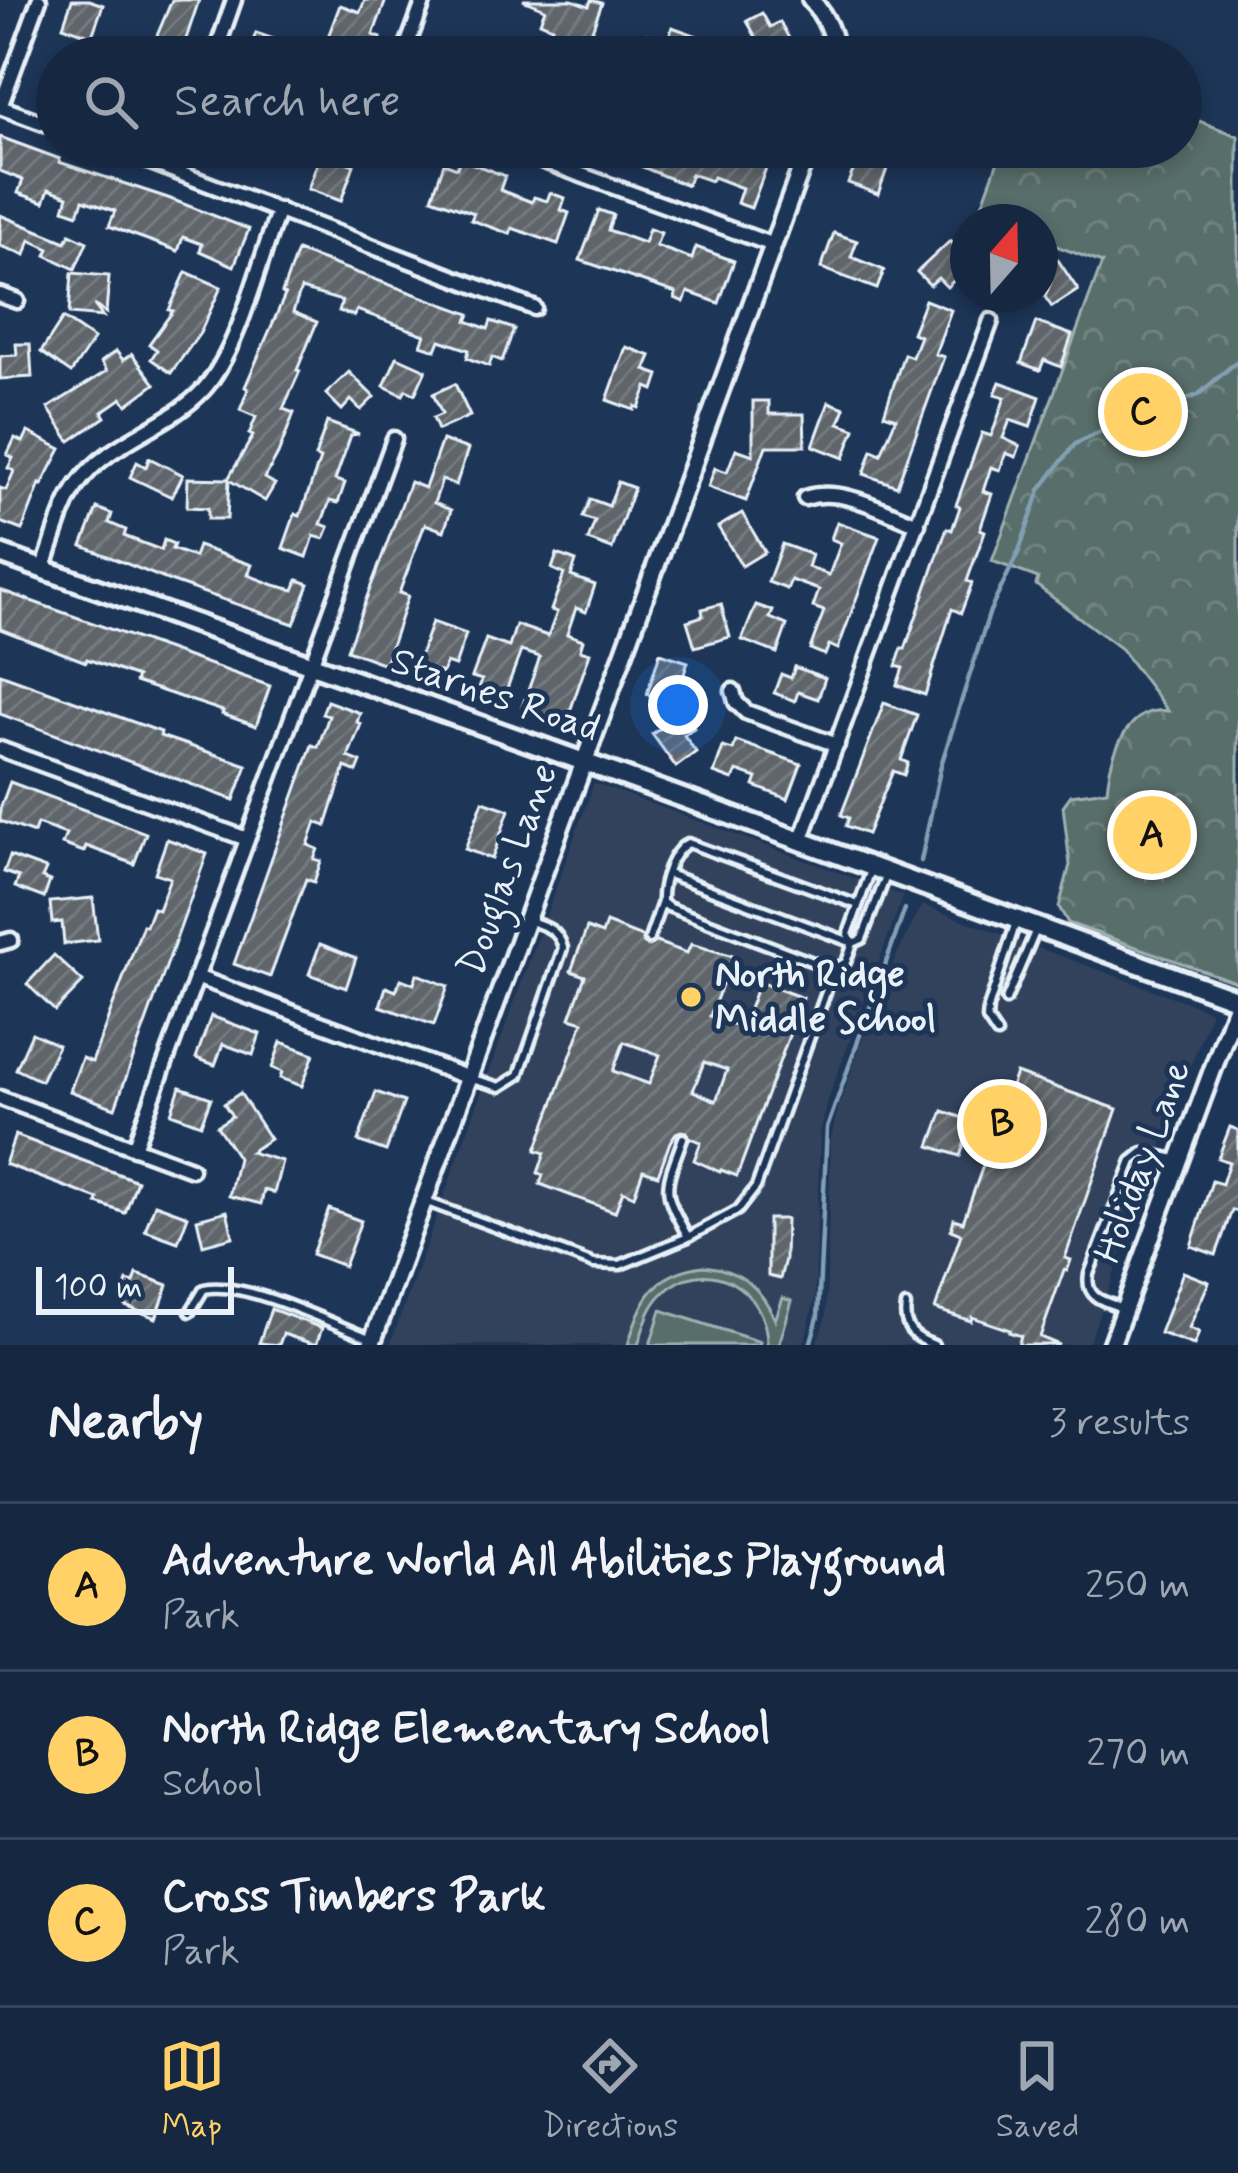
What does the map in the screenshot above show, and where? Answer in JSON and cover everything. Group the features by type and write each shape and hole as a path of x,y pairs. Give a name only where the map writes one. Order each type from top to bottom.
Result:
{"main road":[{"name":"Starnes Road","path":"0,554 1238,1000"}],"street":[{"path":"36,120 0,107 39,0"},
{"path":"221,36 234,0"},
{"path":"411,36 424,0"},
{"path":"812,0 832,36"},
{"path":"167,168 534,308"},
{"path":"562,168 772,245"},
{"name":"Douglas Lane","path":"372,1342 801,168"},
{"path":"43,569 70,496 88,472 183,408 217,371 230,348 279,210"},
{"path":"0,295 17,301"},
{"path":"801,841 991,321"},
{"path":"134,1148 394,439"},
{"path":"805,498 836,494 918,524"},
{"path":"733,692 746,712 837,745"},
{"path":"0,749 247,839"},
{"path":"196,977 469,1078"},
{"name":"Holiday Lane","path":"1112,1345 1238,1000"},
{"path":"0,1098 191,1169"}],"lane":[{"path":"649,939 676,852 688,843 858,905"},
{"path":"423,1201 594,1264 620,1265 738,1210 756,1187 834,970 846,962 853,943 848,934 858,905 879,870"},
{"path":"668,874 853,943 862,939 879,870"},
{"path":"662,902 834,970"},
{"path":"997,1034 986,1019 1017,919"},
{"path":"469,1078 500,1087 519,1075 563,948 554,930 526,920"},
{"path":"1006,1000 1037,926"},
{"path":"683,1138 667,1196 688,1237"},
{"path":"1125,1309 1091,1294 1088,1274 1132,1161 1143,1153 1178,1160"},
{"path":"190,1312 204,1289 219,1286 274,1301 372,1342"},
{"path":"906,1306 911,1334 934,1345"}],"shaded area":[{"name":"North Ridge Middle School","path":"594,783 903,896 820,1133 815,1298 804,1345 390,1345"},
{"path":"922,905 1211,1011 1088,1345 816,1345 826,1317 831,1139 838,1109 882,985"}],"green space":[{"path":"1202,122 1238,136 1238,983 1068,923 1059,907 1070,865 1063,806 1071,795 1107,790 1117,748 1131,724 1154,711 1168,711 1121,649 1036,585 1038,578 992,561 1102,263 1058,247 1058,204 982,204 995,168 1202,168"},
{"path":"704,1266 748,1282 775,1320 783,1298 792,1301 779,1345 767,1345 765,1325 746,1293 715,1276 697,1276 662,1294 638,1345 628,1345 652,1291 672,1275"},
{"path":"661,1310 760,1342 759,1345 650,1345"}],"building":[{"path":"72,0 103,5 92,36 63,26"},
{"path":"172,0 199,0 187,36 157,36"},
{"path":"365,0 386,0 376,36 328,36 340,5 360,12"},
{"path":"523,0 602,3 590,36 548,36 552,27 540,22 545,9"},
{"path":"762,13 770,27 780,22 788,36 755,36 747,21"},
{"path":"672,27 697,36 669,36"},
{"path":"0,137 36,150 36,168 77,168 249,229 234,266 200,251 202,244 183,237 178,251 109,226 115,211 83,200 78,214 64,209 68,196 49,189 44,202 18,193 23,180 0,171"},
{"path":"316,168 353,168 341,201 308,189"},
{"path":"442,168 484,168 505,176 500,190 532,202 534,197 547,201 550,193 565,198 561,210 569,213 558,244 471,220 474,213 432,198"},
{"path":"646,168 766,168 751,208 737,203 742,188 713,177 711,181 691,174 687,185"},
{"path":"854,168 887,168 878,194 848,183"},
{"path":"599,210 613,215 608,230 644,243 649,229 661,233 656,246 692,259 696,247 734,261 719,303 688,292 684,302 675,298 676,293 580,260"},
{"path":"0,215 66,242 70,234 87,242 75,269 46,255 49,249 30,240 25,255 0,246"},
{"path":"834,233 857,241 851,257 884,270 877,289 821,268"},
{"path":"950,241 947,287 938,278 930,285 917,272"},
{"path":"297,251 470,314 467,321 488,329 491,321 514,329 502,361 492,357 489,366 467,358 469,350 440,340 436,350 421,345 425,335 357,310 354,316 339,311 342,301 301,289 293,312 317,322 283,409 294,413 265,478 275,484 265,501 229,480 227,519 208,519 208,508 187,507 188,478 228,479 253,436 249,434 256,417 240,410 245,387 285,295"},
{"path":"1058,260 1078,290 1058,303"},
{"path":"186,272 221,287 200,333 171,373 151,359 157,350 149,344 173,311 169,310"},
{"path":"72,273 109,276 106,313 94,305 103,317 69,314"},
{"path":"925,300 950,310 935,354 944,357 897,486 864,474 872,450 881,454 896,418 884,414 904,354 912,357 920,336 912,333"},
{"path":"63,318 94,339 71,373 41,352"},
{"path":"1036,322 1072,335 1061,367 1044,360 1040,370 1021,363"},
{"path":"16,344 30,344 32,377 0,379 0,356 17,355"},
{"path":"626,347 651,356 645,370 659,375 654,390 647,387 634,410 607,400"},
{"path":"116,351 123,360 132,354 155,384 127,405 122,398 102,412 105,417 70,441 48,408 107,371 101,362"},
{"path":"397,357 426,370 415,394 406,390 403,395 384,386"},
{"path":"349,372 374,397 361,410 351,400 342,410 326,394"},
{"path":"1000,382 1040,397 1030,427 1010,420 1003,438 1020,446 1016,457 1006,453 1000,470 991,467 983,491 992,494 967,581 972,583 961,613 952,609 925,695 897,685 903,668 896,666 947,528 952,530 982,433 991,436 995,426 1005,397 995,394"},
{"path":"455,384 470,416 438,430 433,418 442,414 433,394"},
{"path":"753,401 769,401 769,414 804,414 805,446 766,446 746,501 708,487 715,468 727,472 736,449 753,455"},
{"path":"829,402 845,408 839,423 855,429 844,458 813,446"},
{"path":"327,422 359,434 351,435 335,480 345,483 338,503 330,501 321,524 329,527 324,539 314,536 307,557 283,548 320,459 315,457"},
{"path":"28,432 61,449 40,484 22,530 0,522 0,488 6,490 14,471 8,468 13,458 7,455 15,438 23,442"},
{"path":"442,440 468,449 456,485 442,480 434,503 451,510 444,531 425,524 399,593 408,596 385,664 347,650 410,482 425,488"},
{"path":"149,458 183,475 172,497 130,477 137,462 146,467"},
{"path":"618,482 634,488 612,549 588,540 595,521 583,517 590,499 609,506"},
{"path":"97,508 112,514 109,523 126,530 124,536 161,550 164,540 174,544 172,549 194,557 198,546 252,565 248,575 274,585 294,590 298,580 309,584 294,624 82,546"},
{"path":"742,513 765,552 742,566 718,527"},
{"path":"837,522 879,537 838,649 829,645 825,655 810,649 824,611 813,607 819,590 791,580 787,589 768,582 782,544 812,555 808,567 829,575 841,543 831,539"},
{"path":"557,554 576,561 571,576 595,585 586,612 576,608 567,634 583,640 580,650 590,653 566,723 522,707 540,657 521,651 503,699 478,690 482,680 472,677 486,639 509,647 516,625 548,636 564,574 552,569"},
{"path":"0,590 270,686 256,726 135,682 137,677 0,629"},
{"path":"721,604 730,637 695,647 687,621 703,616 702,609"},
{"path":"756,605 773,611 770,618 787,625 777,653 742,640"},
{"path":"432,622 466,634 455,666 446,663 442,673 417,664"},
{"path":"660,653 688,662 674,704 647,694"},
{"path":"795,667 825,678 818,699 798,692 795,701 774,693 781,674 791,678"},
{"path":"0,674 247,765 234,800 0,714"},
{"path":"327,701 360,713 357,722 361,724 348,757 361,762 357,772 345,767 326,826 316,822 308,845 318,849 314,859 321,861 314,882 306,879 270,977 234,964 312,745 318,747 329,716 322,714"},
{"path":"884,703 917,715 901,760 908,763 904,775 893,771 867,834 846,826 849,818 841,815"},
{"path":"677,704 694,728 684,735 696,752 676,767 652,734 661,728 655,720"},
{"path":"736,741 801,764 788,799 754,786 757,778 737,771 733,780 714,773 723,747 733,750"},
{"path":"10,782 146,833 134,864 86,846 84,852 62,844 66,834 37,824 34,833 0,821"},
{"path":"483,801 509,810 492,859 465,849"},
{"path":"167,839 207,854 115,1108 70,1091 82,1058 92,1062 143,925 153,908 158,910 170,878 155,873"},
{"path":"10,856 46,869 42,878 50,881 44,898 15,887 19,877 4,872"},
{"path":"93,898 98,940 64,944 62,922 52,923 50,902"},
{"path":"606,923 642,937 648,946 656,942 687,953 691,944 733,956 710,1016 742,1028 759,982 803,998 737,1176 694,1160 701,1142 681,1131 670,1142 658,1175 643,1170 634,1196 623,1191 615,1212 540,1184 543,1175 538,1173 545,1153 536,1150 583,1022 570,1018 585,976 571,971 587,928 602,934","holes":["624,1042 660,1055 649,1084 613,1071","704,1062 727,1070 716,1101 693,1091"]},
{"path":"320,944 356,958 346,988 309,974"},
{"path":"54,955 83,982 55,1011 27,984"},
{"path":"417,974 448,986 434,1025 380,1006 386,987 396,991 401,979 414,984"},
{"path":"211,1016 260,1034 253,1055 223,1044 215,1065 196,1058"},
{"path":"32,1033 58,1045 41,1081 16,1069"},
{"path":"281,1042 314,1054 302,1086 280,1078 282,1072 272,1068"},
{"path":"1016,1073 1117,1109 1065,1258 1071,1260 1069,1266 1040,1337 1059,1345 1018,1345 1021,1336 1010,1330 935,1309 961,1234 951,1230 954,1219 963,1222"},
{"path":"180,1087 211,1098 201,1124 171,1113"},
{"path":"376,1092 404,1102 386,1151 358,1141"},
{"path":"240,1093 270,1139 250,1152 282,1161 274,1193 264,1190 261,1204 229,1196 238,1158 217,1126 232,1116 224,1104"},
{"path":"943,1111 972,1121 960,1156 930,1146"},
{"path":"1230,1127 1238,1130 1238,1212 1232,1210 1216,1255 1191,1246 1212,1181 1222,1184 1229,1162 1218,1158"},
{"path":"15,1135 137,1181 125,1213 5,1164"},
{"path":"155,1204 188,1216 178,1242 145,1230"},
{"path":"329,1209 361,1221 344,1266 312,1254"},
{"path":"227,1211 233,1237 203,1245 197,1219"},
{"path":"768,1219 786,1219 780,1279 768,1276"},
{"path":"1183,1272 1209,1282 1189,1328 1199,1332 1194,1345 1160,1333"},
{"path":"137,1274 168,1285 156,1318 125,1306 129,1297 122,1295 127,1281 134,1283"},
{"path":"271,1309 322,1328 316,1345 283,1334 279,1345 259,1343"}],"waterway":[{"path":"921,861 941,765 990,611 1019,551 1040,490 1075,444 1130,418 1198,395 1236,362"},
{"path":"810,1345 818,1317 827,1128 905,909"}],"place":[{"name":"Cross Timbers Park","path":"1143,412"},
{"name":"Adventure World All Abilities Playground","path":"1152,835"},
{"name":"North Ridge Middle School","path":"691,997"},
{"name":"North Ridge Elementary School","path":"1002,1124"}]}
